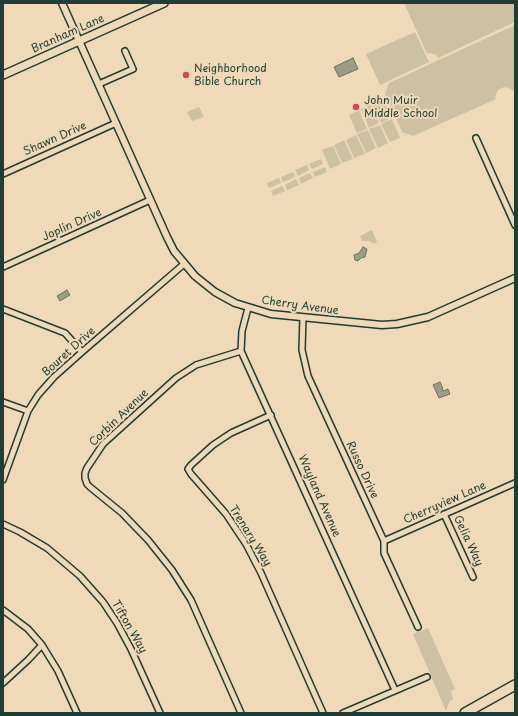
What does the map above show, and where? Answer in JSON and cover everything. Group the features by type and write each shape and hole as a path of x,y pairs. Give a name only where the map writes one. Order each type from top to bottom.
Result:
{"highway":[{"path":"464,713 515,685"}],"main road":[{"name":"Branham Lane","path":"3,75 164,3"}],"street":[{"name":"Cherry Avenue","path":"62,3 167,237 184,264 195,276 215,292 235,304 271,314 376,325 397,324 428,317 515,278"},
{"path":"99,84 133,69 125,51"},
{"name":"Shawn Drive","path":"3,174 116,123"},
{"path":"476,138 515,225"},
{"name":"Joplin Drive","path":"3,267 150,200"},
{"name":"Bouret Drive","path":"3,480 28,411 42,391 54,377 184,264"},
{"name":"Wayland Avenue","path":"248,308 242,331 241,351 395,690"},
{"path":"3,309 65,333 82,352"},
{"name":"Russo Drive","path":"303,317 302,350 308,376 384,540 384,553 418,627"},
{"name":"Corbin Avenue","path":"241,351 196,365 176,378 102,444 87,468 85,478 90,487 122,513 148,540 172,570 191,600 241,713"},
{"path":"3,402 28,411"},
{"name":"Trenary Way","path":"271,415 231,433 195,461 188,469 190,474 226,514 249,550 261,573 323,713"},
{"name":"Cherryview Lane","path":"384,540 515,483"},
{"name":"Gelia Way","path":"444,514 473,577"},
{"name":"Tifton Way","path":"3,524 47,548 80,576 103,602 131,648 160,713"},
{"path":"3,610 28,629 42,645 58,671 77,713"},
{"path":"3,683 42,645"},
{"path":"343,713 427,677"}],"shaded area":[{"path":"404,3 515,3 515,22 438,58 436,55 429,53 427,54"},
{"path":"515,25 515,90 512,91 511,89 504,87 498,90 495,97 496,99 413,136 402,132 385,94 389,83"},
{"path":"415,32 429,62 380,85 366,54"},
{"path":"353,58 358,69 339,77 334,67"},
{"path":"383,100 391,118 381,123 372,104"},
{"path":"371,105 379,123 369,128 361,109"},
{"path":"199,107 204,117 192,121 187,112"},
{"path":"359,110 367,129 357,133 349,115"},
{"path":"392,119 400,138 390,142 381,124"},
{"path":"380,125 388,143 378,148 369,129"},
{"path":"368,130 376,148 366,153 357,134"},
{"path":"356,135 365,154 354,158 346,140"},
{"path":"344,140 353,159 342,163 334,145"},
{"path":"333,146 341,164 330,169 322,150"},
{"path":"321,159 323,164 312,169 309,164"},
{"path":"307,165 309,170 298,176 295,170"},
{"path":"325,167 327,172 315,177 313,172"},
{"path":"293,172 295,177 283,182 281,177"},
{"path":"310,173 313,178 301,184 299,178"},
{"path":"279,178 281,183 269,188 267,183"},
{"path":"296,179 299,185 287,190 285,185"},
{"path":"282,186 285,191 273,196 271,191"},
{"path":"372,230 377,242 374,244 369,241 362,241 360,236"},
{"path":"363,247 367,249 365,257 358,261 355,260 354,255 359,253"},
{"path":"67,290 70,295 60,301 57,296"},
{"path":"440,382 443,391 448,389 450,394 439,398 433,385"},
{"path":"428,628 455,689 451,691 453,699 450,701 446,711 413,634"}],"place":[{"name":"Neighborhood Bible Church","path":"186,75"},
{"name":"John Muir Middle School","path":"356,107"}]}
